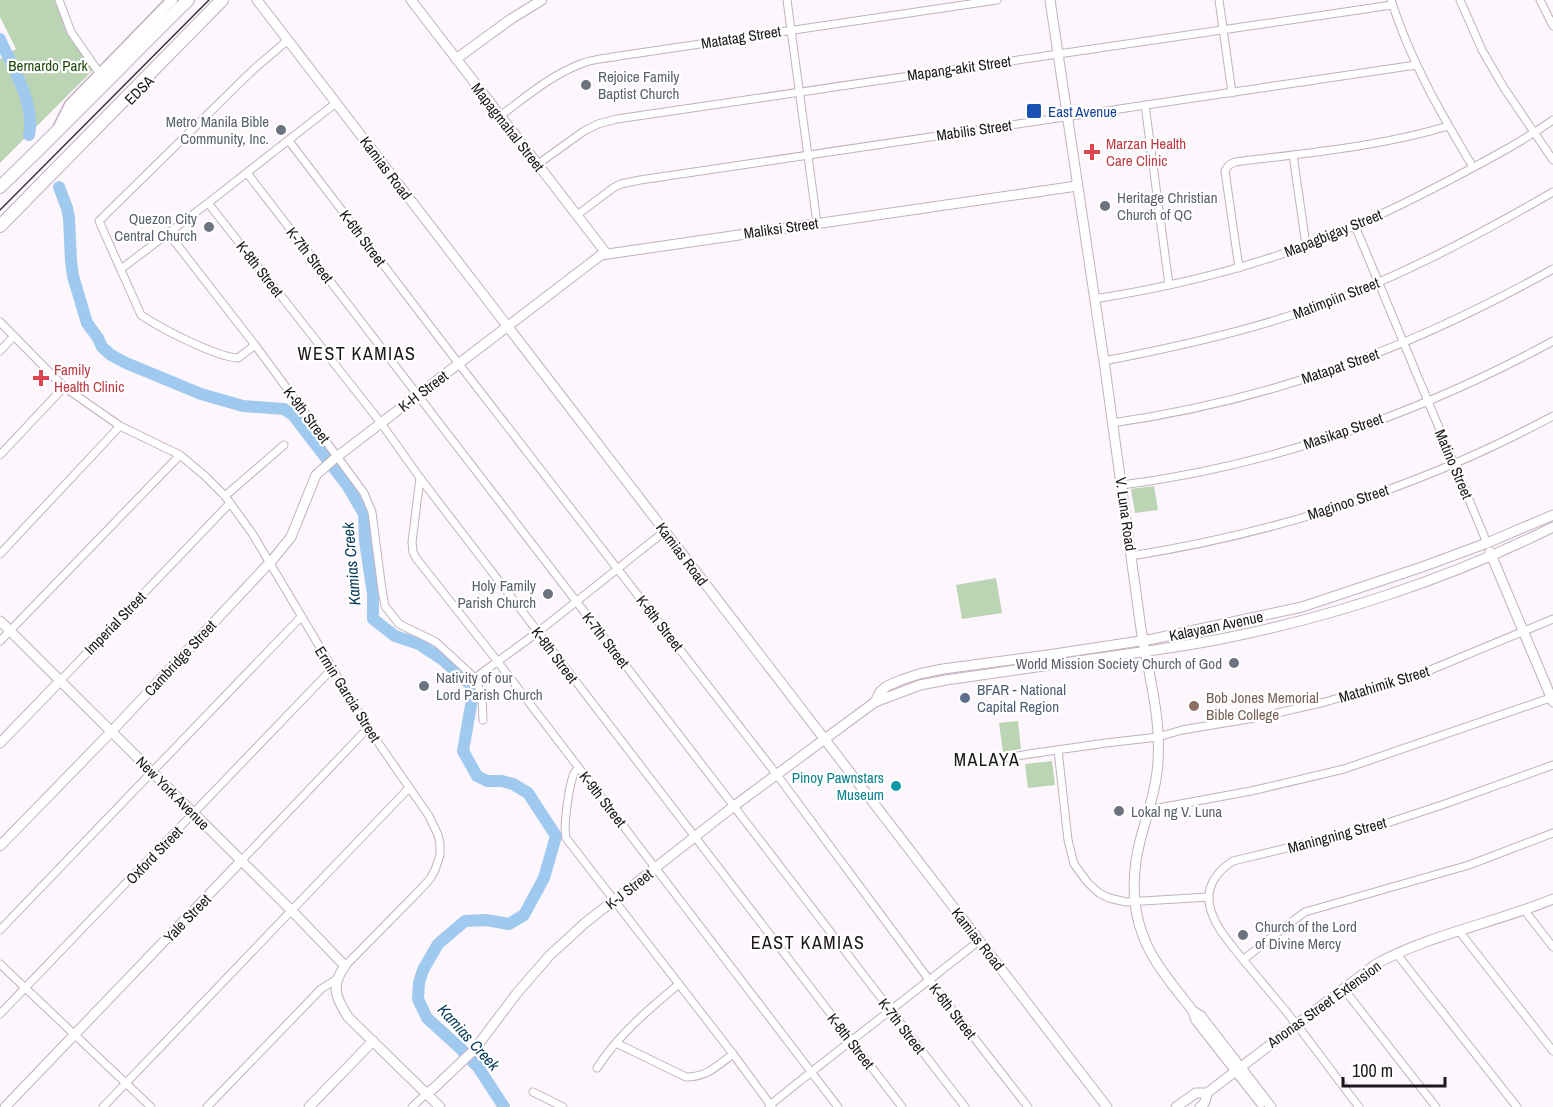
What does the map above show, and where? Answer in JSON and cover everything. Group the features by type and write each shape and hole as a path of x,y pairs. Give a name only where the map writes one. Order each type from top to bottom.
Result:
{"highway":[{"name":"EDSA","path":"1,185 188,0"},
{"name":"EDSA","path":"0,226 222,0"}],"main road":[{"name":"EDSA","path":"58,130 70,105 172,0"},
{"name":"EDSA","path":"48,177 72,157 227,0"}],"street":[{"path":"58,0 71,32 100,74"},
{"name":"Kamias Road","path":"257,0 1107,1107"},
{"path":"456,59 511,19 542,0"},
{"path":"787,0 818,223"},
{"name":"Matatag Street","path":"500,116 539,86 585,62 997,0"},
{"name":"V. Luna Road","path":"1050,0 1158,737 1156,779 1136,857 1135,911 1142,934 1155,960 1193,1011 1201,1016 1238,1068"},
{"path":"1219,0 1232,93"},
{"path":"1461,0 1482,50 1504,88 1553,160"},
{"path":"1540,0 1553,27"},
{"name":"Mapagmahal Street","path":"416,2 456,59 606,253"},
{"path":"1391,2 1416,65 1448,126 1473,167"},
{"name":"Mapang-akit Street","path":"538,164 584,131 617,119 1223,31 1391,2"},
{"path":"255,345 236,358 205,348 141,315 99,221 255,68 288,40"},
{"name":"Mabilis Street","path":"576,215 621,184 640,180 1416,65"},
{"path":"121,268 336,103"},
{"path":"1145,105 1169,285"},
{"name":"Mapagbigay Street","path":"1094,299 1169,285 1239,267 1306,246 1415,199 1534,133 1553,120"},
{"path":"1239,267 1225,171 1228,165 1235,162 1417,136 1448,126"},
{"name":"K-6th Street","path":"289,141 777,775 930,981 1028,1107"},
{"path":"1293,154 1306,246"},
{"name":"K-7th Street","path":"247,173 965,1107"},
{"name":"Maliksi Street","path":"507,326 606,253 1077,186"},
{"name":"Matimpiin Street","path":"1104,361 1179,346 1254,327 1313,308 1379,283 1493,227 1553,192"},
{"name":"K-8th Street","path":"208,203 381,423 537,632 902,1107"},
{"name":"Matino Street","path":"1356,226 1552,699"},
{"name":"K-9th Street","path":"168,233 255,345 364,493 372,512 385,606 399,624 436,642 476,678"},
{"name":"Matapat Street","path":"1112,423 1187,410 1263,392 1334,370 1404,343 1466,315 1553,269"},
{"name":"Ermin Garcia Street","path":"0,322 64,387 120,426 180,455 225,496 252,533 368,728 429,816 438,835 440,851 438,863 430,879 345,966 338,979"},
{"name":"K-H Street","path":"336,457 507,326"},
{"path":"0,351 14,336"},
{"name":"Masikap Street","path":"1122,485 1174,477 1280,452 1379,420 1483,377 1553,340"},
{"path":"0,455 64,387"},
{"name":"Maginoo Street","path":"1131,556 1211,541 1310,515 1454,463 1553,416"},
{"path":"0,554 120,426"},
{"path":"225,496 284,445"},
{"path":"0,641 180,455"},
{"name":"Cambridge Street","path":"0,846 111,732 269,563 291,537 316,475 336,457"},
{"name":"K-9th Street","path":"420,478 411,542 413,552 838,1107"},
{"name":"Imperial Street","path":"0,743 230,503"},
{"name":"Kalayaan Avenue","path":"875,702 880,692 887,687 920,674 1143,641 1302,607 1377,583 1487,543 1553,514"},
{"name":"Kalayaan Avenue","path":"825,739 875,702 921,685 1145,652 1238,635 1331,612 1492,555 1553,527"},
{"path":"483,720 482,696 476,678 665,531"},
{"path":"0,930 301,617"},
{"name":"Matahimik Street","path":"995,762 1000,759 1107,742 1158,737 1182,730 1260,717 1336,698 1423,673 1553,619"},
{"name":"New York Avenue","path":"0,621 345,966"},
{"name":"Oxford Street","path":"0,1014 332,669"},
{"path":"1148,810 1251,791 1344,769 1552,699"},
{"name":"Yale Street","path":"5,1107 368,728"},
{"name":"K-J Street","path":"427,1093 474,1050 512,999 550,955 576,930 734,806 825,739"},
{"path":"1058,750 1068,840 1074,864 1088,883 1099,893 1118,902 1209,897 1216,924 1359,1107"},
{"name":"Maningning Street","path":"1209,897 1214,879 1233,861 1378,826 1553,765"},
{"path":"578,768 573,775 565,816 565,834 568,842 679,984 770,1106 810,1072 980,940"},
{"path":"103,1107 409,788"},
{"path":"1243,960 1305,912 1469,865 1553,833"},
{"name":"Anonas Street Extension","path":"1176,1107 1196,1093 1207,1093 1376,964 1396,953 1525,911 1553,899"},
{"path":"1525,911 1553,947"},
{"path":"1459,931 1553,1051"},
{"path":"1396,953 1517,1107"},
{"path":"0,964 151,1107"},
{"path":"338,979 335,986 338,1001 348,1017 440,1107"},
{"path":"207,1107 321,989 338,979"},
{"path":"597,1068 616,1043 646,1012 679,984"},
{"path":"1343,988 1436,1107"},
{"path":"309,1107 373,1041"},
{"path":"616,1043 686,1077 705,1074 732,1054"},
{"path":"1238,1068 1264,1107"},
{"path":"1238,1068 1271,1107"},
{"path":"533,1092 563,1107"},
{"path":"412,1107 427,1093"},
{"name":"Anonas Street Extension","path":"1200,1107 1206,1100 1207,1093"}],"green space":[{"name":"Bernardo Park","path":"0,0 57,0 65,26 94,69 0,163 0,59 16,49 0,17"},
{"path":"1154,486 1158,510 1135,513 1131,489"},
{"path":"996,578 1002,613 962,619 956,585"},
{"path":"1018,721 1021,749 1003,752 999,723"},
{"path":"1052,761 1055,785 1028,788 1025,764"}],"waterway":[{"name":"Kamias Creek","path":"0,39 26,99 29,111 29,135"},
{"name":"Kamias Creek","path":"59,187 69,218 73,276 87,323 102,347 126,363 201,394 243,406 284,409 293,415 347,485 364,514 365,541 373,594 373,619 395,636 419,644 443,660 474,688 463,751 477,776 487,781 513,784 528,793 556,836 544,878 524,915 509,924 486,920 465,921 438,944 423,970 419,983 418,999 427,1018 478,1067 504,1107"}],"tram line":[{"path":"0,210 209,0"}],"place":[{"name":"Rejoice Family Baptist Church","path":"586,85"},
{"name":"East Avenue","path":"1034,111"},
{"name":"Metro Manila Bible Community, Inc.","path":"281,130"},
{"name":"Marzan Health Care Clinic","path":"1092,152"},
{"name":"Heritage Christian Church of QC","path":"1105,206"},
{"name":"Quezon City Central Church","path":"209,227"},
{"name":"Family Health Clinic","path":"41,378"},
{"name":"Holy Family Parish Church","path":"548,594"},
{"name":"World Mission Society Church of God","path":"1234,663"},
{"name":"Nativity of our Lord Parish Church","path":"424,686"},
{"name":"BFAR - National Capital Region","path":"965,698"},
{"name":"Bob Jones Memorial Bible College","path":"1194,706"},
{"name":"Pinoy Pawnstars Museum","path":"896,786"},
{"name":"Lokal ng V. Luna","path":"1119,811"},
{"name":"Church of the Lord of Divine Mercy","path":"1243,935"}],"district":[{"name":"WEST KAMIAS","path":"357,353"},
{"name":"MALAYA","path":"987,759"},
{"name":"EAST KAMIAS","path":"808,942"}]}
